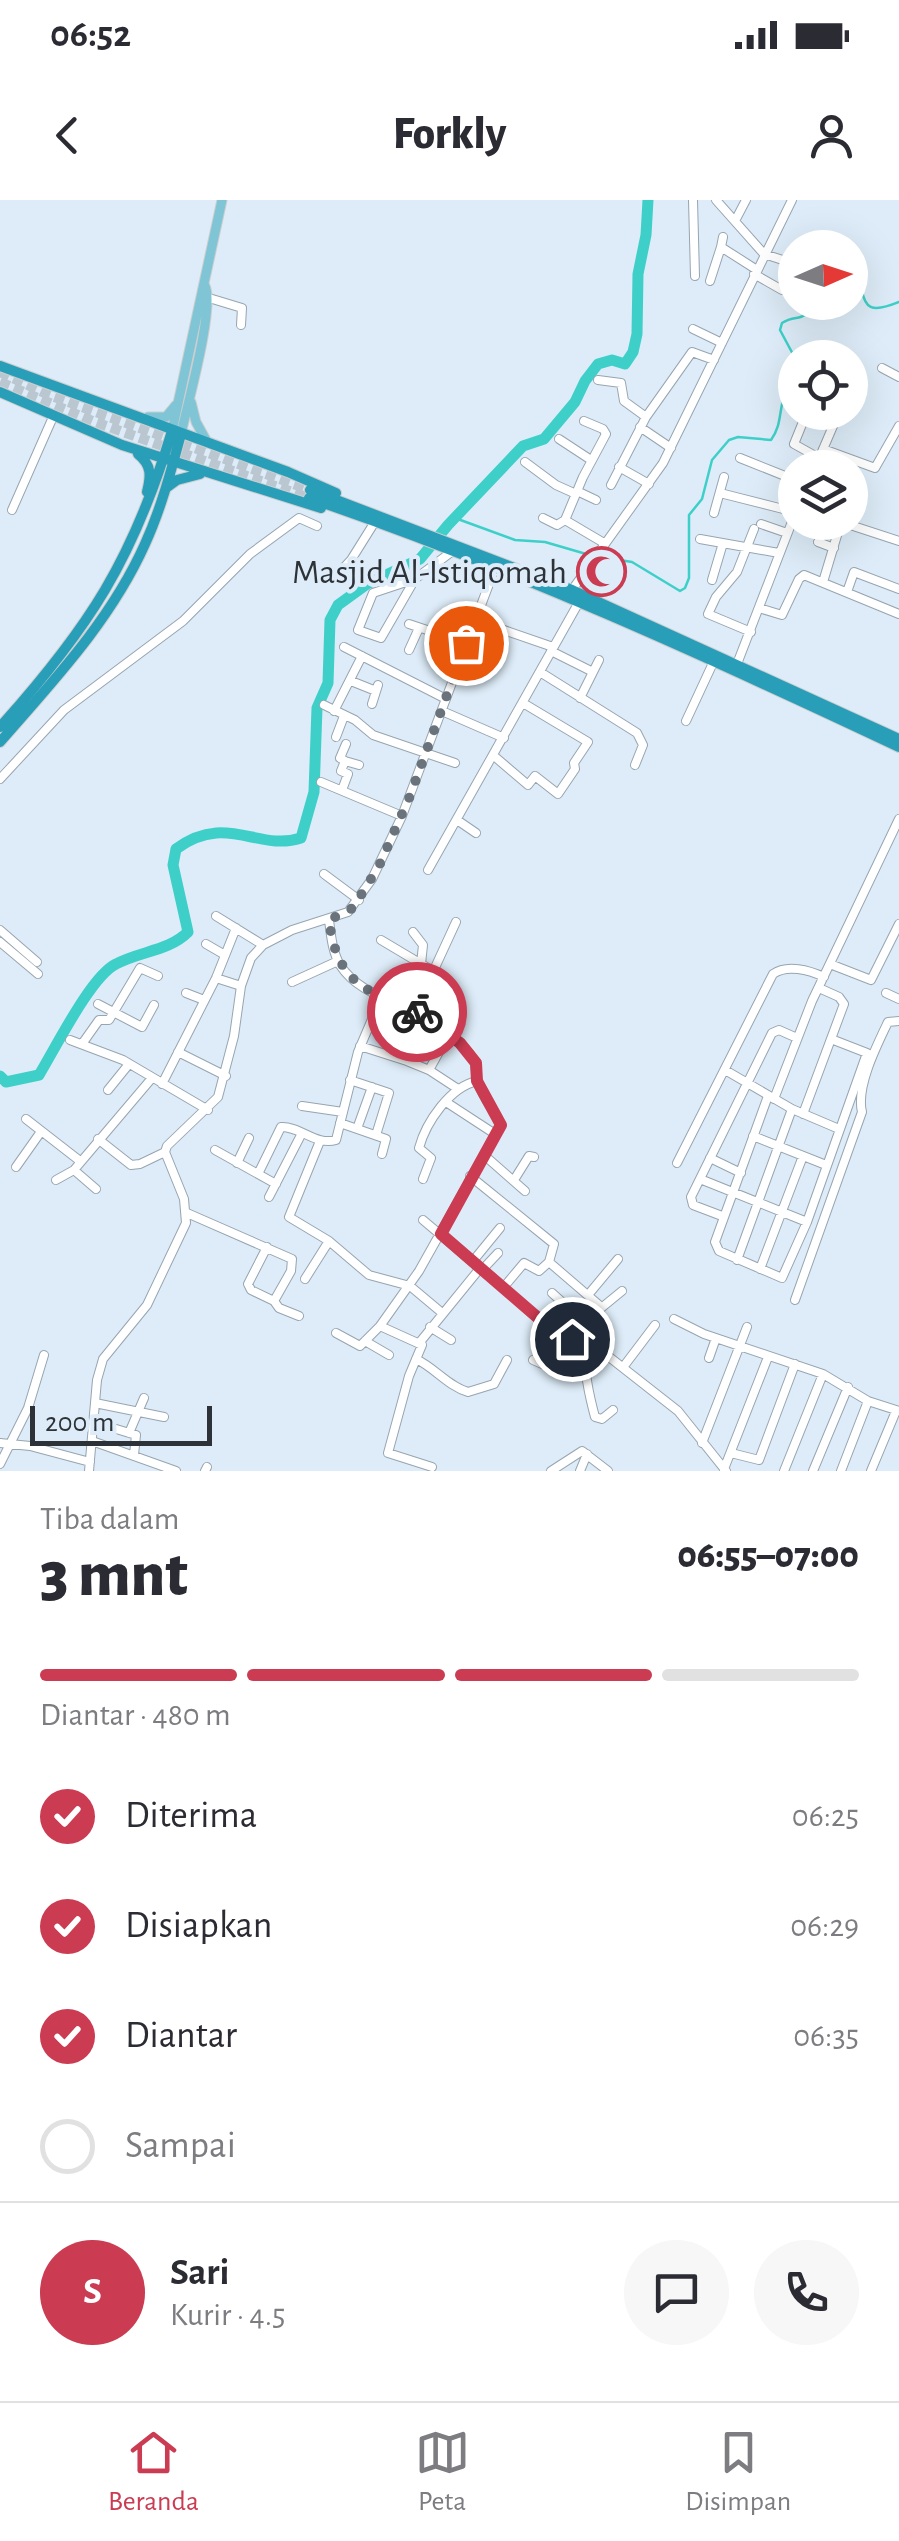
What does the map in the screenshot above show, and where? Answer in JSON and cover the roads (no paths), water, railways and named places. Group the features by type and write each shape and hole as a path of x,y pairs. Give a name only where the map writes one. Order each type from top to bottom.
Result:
{"highway":[{"path":"0,366 288,472 337,494 348,507 376,520 425,535"},
{"path":"0,392 122,445 204,473 294,502 328,510 348,507"},
{"path":"0,742 68,665 120,593 146,542 165,489 176,432"},
{"path":"61,656 124,552 146,497 149,466 122,445"},
{"path":"0,727 61,656 106,592 168,461"},
{"path":"165,489 181,478 204,473"},
{"path":"310,494 425,535 713,663 899,739"},
{"path":"449,546 572,590 737,664 752,676"},
{"path":"788,692 899,747"}],"main road":[{"path":"92,400 157,418 172,413 186,393 200,294 205,286 222,200"},
{"path":"176,432 209,298 205,286"},
{"path":"186,393 209,445"}],"street":[{"path":"692,200 695,276"},
{"path":"716,200 764,254 778,259"},
{"path":"735,221 746,200"},
{"path":"572,590 671,448 792,200"},
{"path":"710,281 722,242 778,287"},
{"path":"209,298 242,308 240,326"},
{"path":"694,329 722,343"},
{"path":"611,485 646,417 692,352 714,360"},
{"path":"882,368 899,376"},
{"path":"598,380 621,383 624,402 646,417"},
{"path":"12,510 54,417"},
{"path":"543,518 558,526 565,520 606,432 584,421"},
{"path":"868,466 875,468 899,426"},
{"path":"640,427 671,448"},
{"path":"800,430 794,444 804,450"},
{"path":"559,438 591,460"},
{"path":"740,458 778,473"},
{"path":"525,462 576,493 596,500"},
{"path":"619,467 649,484"},
{"path":"526,480 535,470"},
{"path":"714,513 724,477"},
{"path":"720,493 778,508"},
{"path":"0,780 64,710 183,621 268,539 298,518 317,526"},
{"path":"332,580 353,557 376,520"},
{"path":"565,520 601,547"},
{"path":"823,582 841,522 899,542"},
{"path":"751,632 708,614 736,572 758,526 778,531"},
{"path":"700,540 779,553"},
{"path":"737,664 785,540"},
{"path":"818,542 834,548"},
{"path":"712,580 724,543"},
{"path":"415,579 371,596 358,631 381,638 415,579 449,546"},
{"path":"4,1443 46,1449 90,1466 95,1403 104,1357 147,1305 182,1234 187,1213 167,1156 174,1137 218,1097 226,1076 241,986 251,958 264,945 292,930 348,912 360,900 402,816 495,568"},
{"path":"847,592 854,572 899,589"},
{"path":"759,608 782,615 801,576 899,614"},
{"path":"391,588 403,596"},
{"path":"428,870 578,602"},
{"path":"475,620 552,649 593,672"},
{"path":"409,624 466,643"},
{"path":"409,650 419,628"},
{"path":"344,647 446,699"},
{"path":"334,711 362,656"},
{"path":"580,698 598,660"},
{"path":"686,721 713,663"},
{"path":"540,672 640,736 644,745 635,765"},
{"path":"351,680 377,688 372,704"},
{"path":"494,756 528,785 536,776 559,794 576,769 574,764 590,743 523,704"},
{"path":"324,706 373,735 455,763"},
{"path":"442,711 504,738"},
{"path":"336,737 344,716"},
{"path":"358,724 340,758 360,766"},
{"path":"342,790 348,776 341,771 345,761"},
{"path":"321,782 402,816"},
{"path":"899,819 818,988 754,1136 722,1216 716,1247 737,1260 785,1277 839,1128 871,1054 887,1024 899,1021"},
{"path":"456,820 476,833"},
{"path":"324,874 360,900"},
{"path":"216,916 264,945"},
{"path":"329,920 332,946 349,975 380,998 425,1017 449,1034 476,1063 477,1081 500,1123 410,1286 380,1326 349,1354"},
{"path":"415,1011 456,922"},
{"path":"830,964 868,980 873,978 899,924"},
{"path":"162,1084 216,978 236,928"},
{"path":"0,930 36,962"},
{"path":"413,932 424,945 422,964"},
{"path":"380,940 433,971"},
{"path":"0,942 38,974"},
{"path":"206,944 225,955"},
{"path":"292,982 338,961"},
{"path":"82,1044 98,1020 110,1020 140,968 158,976"},
{"path":"676,1163 775,972 804,970 824,977"},
{"path":"216,978 241,986"},
{"path":"803,1114 843,1001 818,988"},
{"path":"186,993 204,1000"},
{"path":"886,993 899,999"},
{"path":"258,1174 281,1127 334,1142 360,1046 380,998"},
{"path":"98,1004 142,1027 154,1005"},
{"path":"406,1061 425,1017"},
{"path":"722,1216 693,1205 700,1178 773,1031 798,1038"},
{"path":"428,1070 449,1034"},
{"path":"831,1039 871,1054"},
{"path":"70,1040 129,1064 208,1110"},
{"path":"360,1046 428,1070 458,1089"},
{"path":"178,1052 226,1076"},
{"path":"795,1300 862,1111 859,1100 871,1054"},
{"path":"108,1090 129,1064"},
{"path":"725,1070 792,1109 839,1128"},
{"path":"56,1180 74,1170 152,1078"},
{"path":"350,1080 389,1093 376,1135"},
{"path":"423,1179 431,1158 421,1150 420,1143 446,1102 458,1089 477,1081"},
{"path":"358,1126 372,1087"},
{"path":"446,1102 496,1134"},
{"path":"302,1106 342,1112"},
{"path":"737,1260 792,1109"},
{"path":"26,1119 80,1161"},
{"path":"340,1123 387,1140 382,1154"},
{"path":"16,1167 40,1133"},
{"path":"270,1197 302,1133"},
{"path":"754,1136 826,1165"},
{"path":"237,1163 248,1138"},
{"path":"98,1139 131,1165 167,1156"},
{"path":"320,1141 289,1217 330,1241 369,1275 410,1286 441,1312"},
{"path":"215,1150 276,1184"},
{"path":"484,1154 524,1191"},
{"path":"514,1180 530,1156 534,1158"},
{"path":"760,1269 804,1156"},
{"path":"710,1158 740,1173"},
{"path":"74,1170 96,1188"},
{"path":"470,1176 552,1242 549,1262 538,1272 523,1264 503,1288"},
{"path":"700,1178 807,1222"},
{"path":"187,1213 290,1258 293,1264 274,1301"},
{"path":"424,1220 563,1338 592,1342 624,1366 678,1411 725,1470"},
{"path":"432,1467 388,1453 402,1401 422,1346 420,1342 479,1266 500,1228"},
{"path":"454,1244 464,1234"},
{"path":"305,1279 330,1241"},
{"path":"262,1244 248,1284 251,1290 299,1316"},
{"path":"479,1266 498,1253"},
{"path":"588,1295 618,1259"},
{"path":"549,1262 600,1309"},
{"path":"613,1410 602,1419 595,1417 591,1328 600,1309 622,1291"},
{"path":"552,1293 591,1328"},
{"path":"674,1319 716,1338 823,1374 868,1401 897,1411 871,1471"},
{"path":"624,1366 655,1325"},
{"path":"380,1326 420,1342"},
{"path":"702,1443 748,1326"},
{"path":"430,1327 451,1340"},
{"path":"336,1332 389,1355"},
{"path":"533,1360 553,1366 563,1338"},
{"path":"709,1358 716,1338"},
{"path":"0,1464 4,1443 28,1408 44,1355"},
{"path":"725,1470 768,1357"},
{"path":"416,1360 436,1369 452,1386 468,1392 494,1384 507,1360"},
{"path":"731,1453 759,1460 795,1364"},
{"path":"784,1471 823,1374"},
{"path":"814,1471 848,1387"},
{"path":"130,1432 144,1398"},
{"path":"841,1471 868,1401"},
{"path":"95,1403 164,1418"},
{"path":"93,1422 130,1432 137,1439 134,1455"},
{"path":"92,1441 175,1471"},
{"path":"551,1471 582,1451 607,1471"},
{"path":"580,1471 587,1454"}],"waterway":[{"path":"0,1076 6,1082 39,1075 85,998 106,971 172,943 188,932 173,865 176,849 194,838 211,834 285,841 301,838 314,792 317,708 328,683 330,620 338,605 367,584 420,559 523,446 544,439 575,402 598,364 612,360 625,364 637,334 638,274 648,200"},
{"path":"868,305 875,308 899,302"},
{"path":"785,340 780,330 787,320"},
{"path":"601,557 632,562 680,591 685,588 689,578 689,515 702,499 712,460 729,440 771,440 778,427"},
{"path":"455,518 515,540 545,542 593,556"}],"tunnel":[{"path":"0,372 49,395 310,490"},
{"path":"0,382 95,422 309,498"}],"place":[{"name":"Masjid Al-Istiqomah","path":"602,572"}]}
